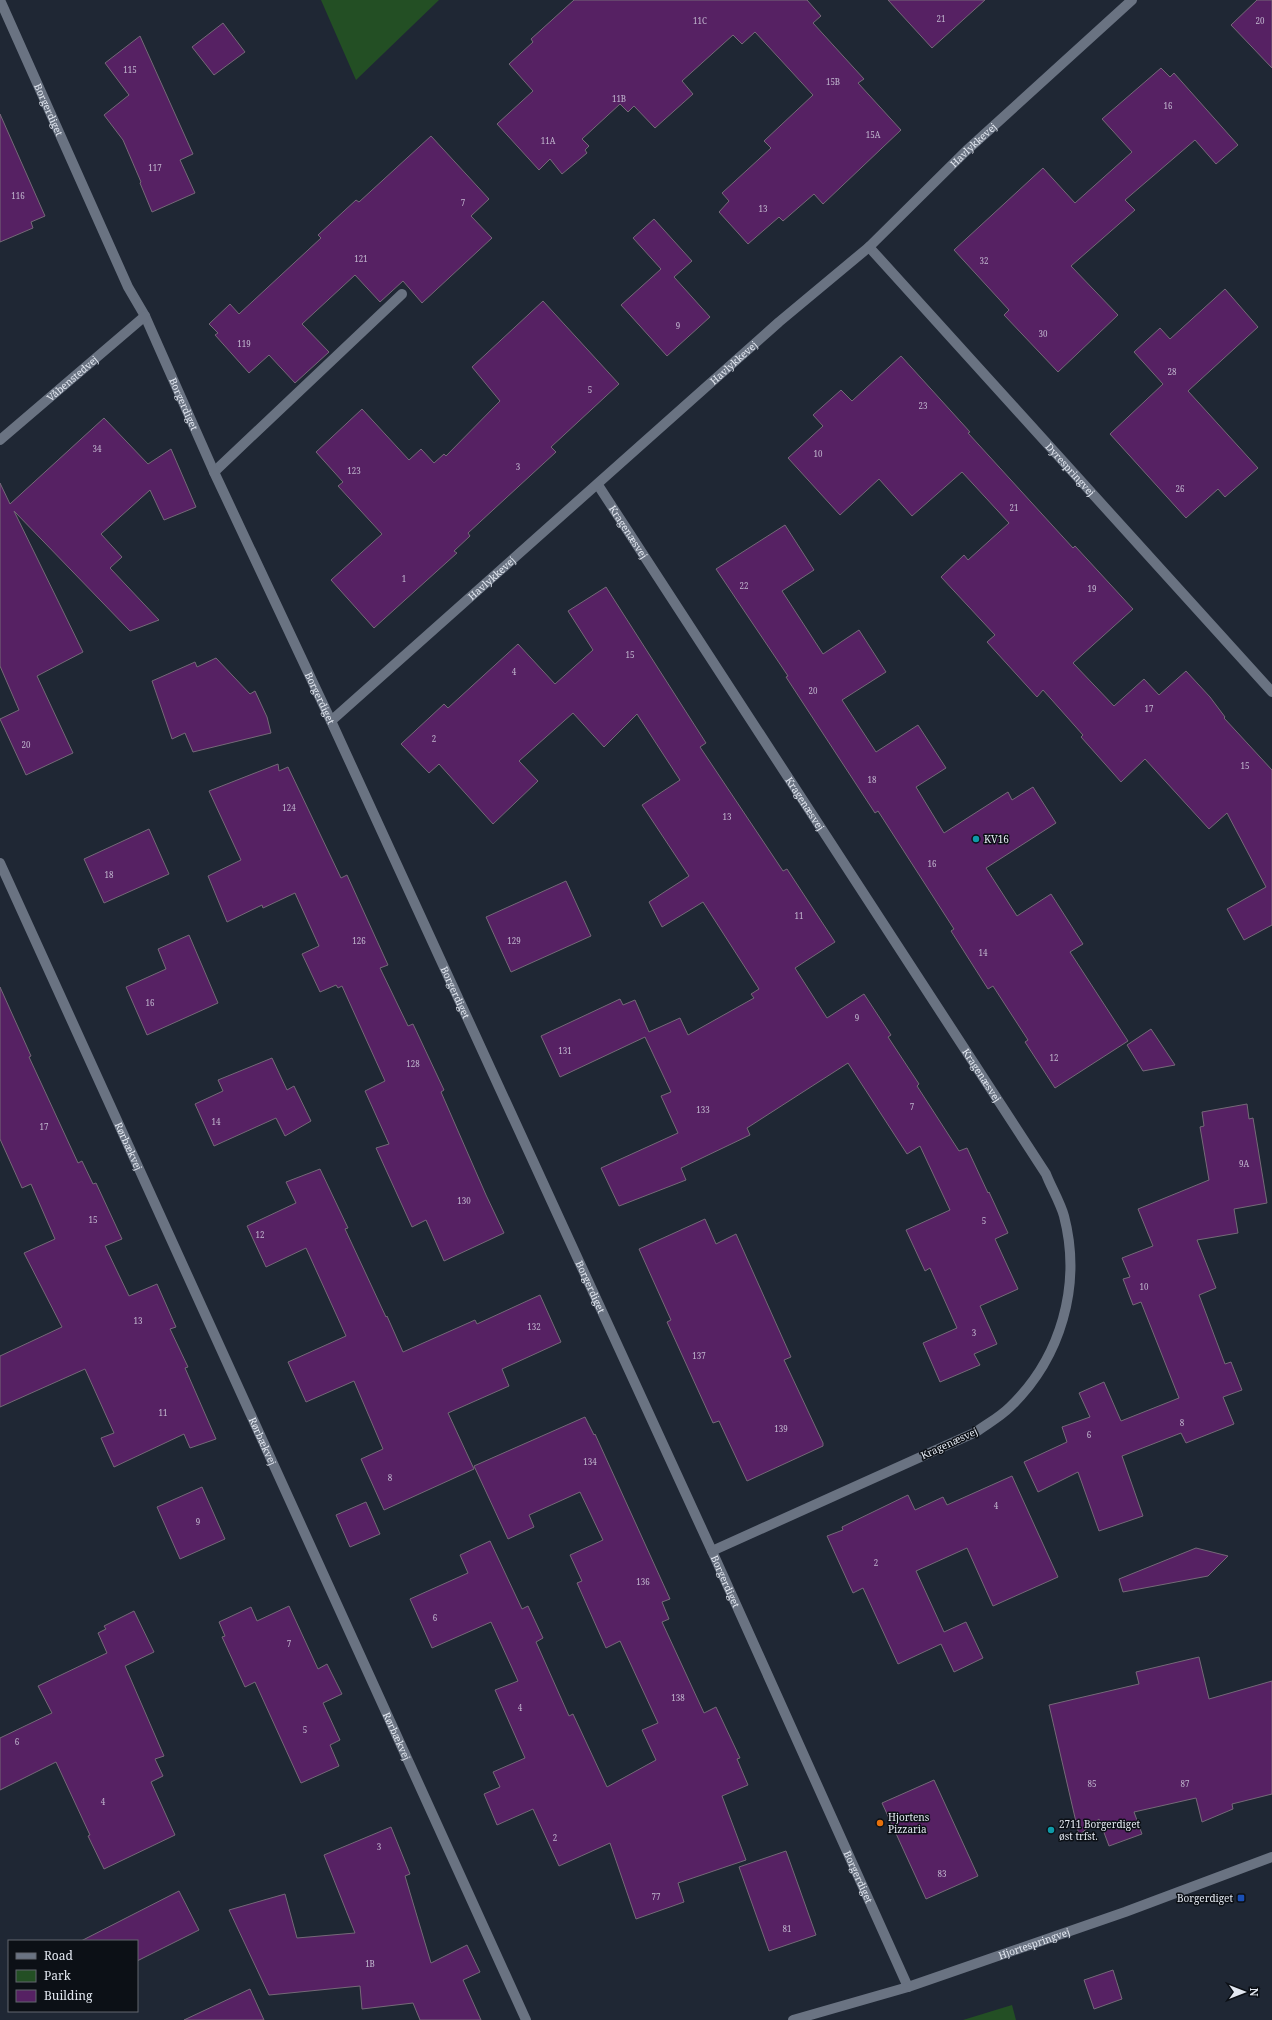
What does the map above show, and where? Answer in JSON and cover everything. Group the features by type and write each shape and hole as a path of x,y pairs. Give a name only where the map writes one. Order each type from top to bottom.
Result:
{"street":[{"name":"Borgerdiget","path":"0,0 128,287 145,316 214,472 331,721 712,1551 908,1987"},
{"name":"Havlykkevej","path":"331,721 598,485 779,322 869,248 966,151 1132,0"},
{"name":"Dyrespringvej","path":"869,248 1272,692"},
{"path":"214,472 402,294"},
{"name":"Våbenstedvej","path":"0,440 145,316"},
{"name":"Kragenæsvej","path":"598,485 1046,1174 1063,1215 1071,1258 1068,1301 1057,1341 1037,1377 1009,1408 976,1432 712,1551"},
{"name":"Rørbækvej","path":"0,863 526,2020"},
{"name":"Hjortespringvej","path":"793,2020 908,1987 1125,1912 1272,1857"}],"green space":[{"path":"321,0 439,0 356,80"},
{"path":"1012,2005 1016,2020 963,2020"}],"building":[{"path":"574,0 807,0 821,16 813,23 864,79 858,83 901,130 823,204 814,194 783,221 779,217 748,244 719,212 729,201 722,193 771,148 764,141 813,95 755,32 742,44 733,35 682,81 693,94 655,128 634,106 628,112 620,104 582,139 589,146 585,150 587,153 562,174 550,159 539,170 497,124 533,91 509,64 533,42 531,39"},
{"path":"888,0 985,0 932,48"},
{"path":"1257,0 1272,0 1272,68 1231,25"},
{"path":"223,23 245,52 214,75 192,47"},
{"path":"140,36 193,154 180,160 195,193 152,212 123,140 104,115 129,95 105,63"},
{"path":"1161,68 1170,77 1174,73 1238,145 1216,164 1195,140 1125,200 1135,210 1071,266 1118,315 1058,372 1004,315 1009,310 954,250 1043,168 1075,203 1132,152 1102,119"},
{"path":"0,114 45,216 31,222 33,228 0,242"},
{"path":"431,136 489,199 471,216 492,238 422,303 403,281 380,302 355,275 302,324 329,352 295,383 269,355 249,373 215,335 218,333 209,324 230,304 239,314 321,238 318,235 356,200 359,202"},
{"path":"654,219 692,261 674,277 710,317 667,356 621,305 661,269 633,238"},
{"path":"1225,289 1258,327 1188,391 1258,468 1225,497 1218,489 1186,518 1110,434 1163,384 1134,352 1160,328 1170,339"},
{"path":"543,301 619,384 551,447 556,452 468,533 470,536 454,551 457,553 374,628 331,580 382,534 338,486 343,482 316,452 362,409 409,460 421,449 434,463 444,454 446,456 500,401 472,367"},
{"path":"901,356 970,432 968,433 1073,548 1075,546 1133,609 1073,663 1114,706 1144,679 1159,695 1186,671 1210,697 1225,717 1224,718 1272,770 1272,925 1244,940 1227,909 1266,887 1227,813 1209,829 1145,759 1121,782 1081,737 1083,735 1043,690 1037,697 987,642 995,635 941,577 964,555 968,560 1009,523 962,472 912,516 879,479 840,515 788,458 823,426 813,415 841,390 852,401"},
{"path":"104,418 148,464 171,449 196,507 164,520 150,490 101,534 122,557 110,568 159,620 130,631 14,511 83,652 37,676 73,753 26,775 0,719 19,710 0,666 0,483 10,504"},
{"path":"785,525 814,570 782,591 823,654 859,630 886,672 842,700 876,752 918,725 946,768 916,787 944,833 1008,792 1012,800 1033,787 1056,823 986,868 1017,916 1051,894 1083,944 1070,952 1128,1041 1055,1088 1025,1042 1028,1040 993,986 988,989 951,931 954,929 878,811 875,813 786,677 788,676 716,569"},
{"path":"606,587 706,743 700,747 783,871 787,869 835,942 795,968 827,1018 864,994 891,1035 888,1037 919,1084 917,1086 959,1151 967,1148 988,1193 989,1192 1008,1233 995,1239 1018,1289 980,1306 997,1344 974,1354 980,1365 940,1382 923,1343 957,1328 930,1268 925,1271 906,1230 950,1210 920,1146 907,1154 848,1063 747,1128 750,1135 681,1168 686,1180 619,1206 601,1168 678,1133 661,1096 671,1092 645,1037 560,1077 541,1036 620,999 623,1005 635,1000 649,1032 680,1018 688,1035 754,998 751,994 759,989 703,902 662,927 649,902 689,876 642,805 680,780 637,714 604,747 573,713 519,761 538,781 493,824 439,764 429,773 401,744 444,704 448,708 518,644 555,684 593,650 568,611"},
{"path":"216,658 250,694 255,691 267,717 271,733 193,752 185,733 172,739 152,681 195,662 197,667"},
{"path":"278,764 279,771 288,767 341,878 347,875 388,965 380,968 408,1026 413,1024 444,1090 441,1092 504,1233 444,1261 426,1220 412,1227 376,1148 389,1144 365,1091 385,1081 342,986 338,988 336,985 320,992 302,954 319,946 295,893 263,908 262,905 227,922 208,876 241,860 209,791"},
{"path":"149,829 169,874 104,903 84,859"},
{"path":"566,881 591,936 511,972 486,917"},
{"path":"189,935 218,1003 147,1035 126,987 166,969 158,949"},
{"path":"0,987 31,1056 29,1057 78,1163 82,1161 93,1184 96,1183 122,1239 105,1246 129,1296 157,1284 176,1327 170,1329 188,1367 185,1368 216,1439 190,1448 184,1434 114,1467 101,1438 114,1433 85,1369 0,1407 0,1356 62,1327 24,1253 55,1239 31,1184 22,1188 0,1139"},
{"path":"1151,1029 1175,1065 1143,1071 1127,1045"},
{"path":"272,1058 287,1090 294,1086 311,1121 285,1136 276,1118 214,1146 195,1104 223,1091 218,1080"},
{"path":"1247,1104 1249,1119 1253,1118 1267,1203 1234,1209 1238,1233 1197,1240 1216,1288 1199,1295 1225,1364 1231,1362 1242,1390 1223,1397 1234,1424 1186,1443 1181,1433 1122,1456 1143,1516 1099,1531 1078,1472 1038,1492 1024,1462 1067,1442 1062,1427 1090,1417 1079,1393 1104,1382 1121,1421 1179,1398 1141,1302 1133,1305 1123,1279 1130,1277 1122,1258 1153,1246 1138,1209 1209,1180 1200,1127 1204,1126 1202,1112"},
{"path":"320,1169 348,1228 345,1229 403,1352 475,1320 477,1324 540,1295 561,1342 502,1369 509,1386 448,1413 474,1469 384,1510 361,1459 383,1449 354,1381 306,1402 288,1362 346,1336 306,1248 266,1267 247,1226 296,1203 286,1182"},
{"path":"705,1219 716,1244 736,1234 791,1357 784,1360 823,1443 823,1446 747,1481 719,1421 713,1423 667,1322 671,1320 639,1249"},
{"path":"585,1417 594,1435 595,1434 670,1599 662,1602 669,1619 662,1622 704,1713 716,1707 740,1758 737,1759 748,1785 722,1796 746,1860 678,1883 684,1902 636,1919 610,1843 559,1866 533,1809 497,1825 484,1794 500,1787 493,1772 525,1758 495,1690 518,1681 491,1622 432,1648 410,1599 468,1573 460,1555 490,1541 522,1609 528,1606 543,1638 536,1642 569,1716 573,1714 607,1787 656,1760 642,1730 658,1723 620,1641 606,1648 577,1583 582,1581 570,1555 603,1540 580,1492 529,1515 534,1527 508,1539 474,1466"},
{"path":"1012,1476 1058,1577 993,1606 967,1548 916,1571 944,1632 966,1622 983,1658 954,1672 941,1644 898,1664 863,1588 853,1593 827,1536 843,1530 842,1527 908,1495 915,1510 943,1497 947,1505"},
{"path":"202,1487 225,1539 180,1559 157,1507"},
{"path":"366,1502 380,1534 350,1547 336,1515"},
{"path":"1196,1548 1228,1556 1208,1576 1123,1592 1119,1579"},
{"path":"289,1606 318,1669 327,1664 342,1694 323,1703 340,1740 330,1745 339,1766 301,1783 255,1682 245,1687 222,1637 225,1636 219,1622 251,1607 257,1621"},
{"path":"134,1611 154,1652 125,1666 164,1756 155,1759 163,1776 151,1782 175,1835 104,1869 56,1762 0,1790 0,1738 52,1713 38,1686 107,1653 98,1633 106,1629 104,1626"},
{"path":"1199,1657 1209,1699 1272,1681 1272,1794 1232,1804 1233,1809 1202,1822 1196,1798 1134,1812 1142,1834 1109,1846 1099,1819 1079,1835 1049,1705 1139,1684 1136,1672"},
{"path":"934,1780 978,1876 926,1899 882,1803"},
{"path":"391,1827 410,1874 405,1876 431,1963 467,1945 480,1972 463,1980 481,2020 420,2020 413,2003 362,2009 360,1986 269,1995 229,1910 285,1894 297,1938 355,1933 324,1855"},
{"path":"786,1851 816,1935 769,1951 739,1867"},
{"path":"179,1891 199,1930 138,1960 138,1940 83,1940"},
{"path":"1113,1970 1122,1999 1094,2009 1084,1980"},
{"path":"250,1989 264,2020 184,2020"}],"place":[{"name":"KV16","path":"976,839"},
{"name":"Hjortens Pizzaria","path":"880,1823"},
{"name":"2711 Borgerdiget øst trfst.","path":"1051,1830"},
{"name":"Borgerdiget","path":"1241,1898"}]}
